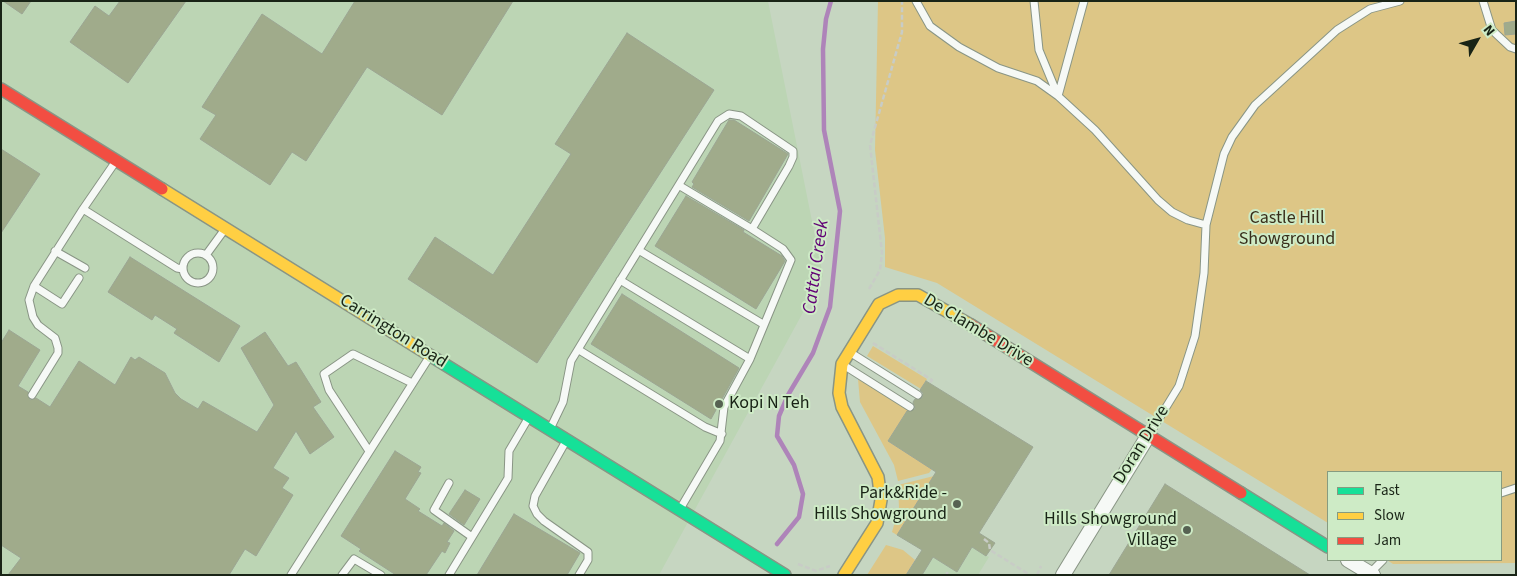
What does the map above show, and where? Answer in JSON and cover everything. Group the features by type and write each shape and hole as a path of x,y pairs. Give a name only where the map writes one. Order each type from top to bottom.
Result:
{"main road":[{"name":"Carrington Road","path":"1,89 785,575"},
{"name":"De Clambe Drive","path":"844,575 877,523 881,500 878,477 842,407 839,393 842,364 879,304 898,294 918,295 937,304 1327,546"}],"street":[{"name":"Doran Drive","path":"1063,575 1148,436"},
{"path":"1350,561 1372,574"}],"lane":[{"path":"916,1 930,26 959,47 998,68 1037,81 1058,96 1095,130 1158,200 1180,216 1206,225"},
{"path":"1034,1 1038,50 1058,96"},
{"path":"1058,96 1084,1"},
{"name":"Doran Drive","path":"1148,436 1179,386 1195,336 1204,273 1206,225 1224,154 1232,137 1255,105 1316,49 1354,18 1370,9 1400,1"},
{"path":"1483,1 1492,30 1510,47 1516,49"},
{"path":"550,430 563,402 571,361 680,186 718,121 729,114 741,116 789,147 794,157 752,229"},
{"path":"32,395 58,354 55,338 38,325 33,317 29,300 34,286 83,208 117,161"},
{"path":"679,510 709,461 722,434 724,407 750,359 791,260 783,249 680,186"},
{"path":"83,208 177,268 183,269"},
{"path":"206,255 225,228"},
{"path":"55,251 85,268"},
{"path":"640,251 763,324"},
{"path":"192,254 206,255 213,268 212,273 205,281 200,283 190,281 183,269 185,260 192,254"},
{"path":"34,286 62,304 79,278"},
{"path":"620,280 750,359"},
{"path":"579,350 705,426 722,434"},
{"path":"848,352 918,395"},
{"path":"369,451 330,390 324,374 353,354 369,360 412,383"},
{"path":"291,575 430,356"},
{"path":"842,364 910,407"},
{"path":"449,575 508,478 509,451 529,417"},
{"path":"566,440 535,496 533,506 537,514 544,521 588,552 588,560 579,575"},
{"path":"449,483 434,510 472,537"},
{"path":"1502,493 1516,488"},
{"path":"342,575 354,559 381,575"},
{"path":"1372,574 1382,561"}],"path":[{"path":"867,294 880,270 882,253 870,145 902,32 902,1"},
{"path":"871,342 932,380 930,383"},
{"path":"984,539 989,543 990,550 1030,575"},
{"path":"830,566 836,561"},
{"path":"1037,575 1041,566"}],"shaded area":[{"path":"1,1 768,1 823,276 659,575 1,575"},
{"path":"972,547 989,557 978,575 906,575 922,550 957,572"}],"green space":[{"name":"Castle Hill Showground","path":"878,1 1516,1 1516,563 1393,564 1388,561 1502,561 1502,471 1327,471 1327,522 937,283 885,267 885,238 875,150"},
{"path":"873,346 927,379 921,389 867,356"},
{"path":"858,379 909,409 888,441 932,469 929,473 898,481 894,465 860,402"},
{"path":"934,476 897,535 892,532 899,508 898,485"},
{"path":"886,545 903,550 915,560 906,575 867,575"}],"building":[{"path":"3,1 31,1 22,14"},
{"path":"120,1 186,1 128,83 70,42 95,6 109,16"},
{"path":"355,1 513,1 442,115 367,67 306,161 292,152 270,185 200,139 216,115 202,107 262,14 322,54"},
{"path":"1516,21 1516,34 1505,35 1504,23"},
{"path":"627,33 714,90 537,363 408,279 435,237 493,275 571,154 555,144"},
{"path":"729,120 734,120 788,154 749,221 692,187 694,184 692,182"},
{"path":"1,149 40,174 1,233"},
{"path":"686,196 744,230 743,232 782,256 785,261 756,309 655,246"},
{"path":"130,257 240,326 219,362 174,333 177,329 155,315 152,320 108,292"},
{"path":"622,294 739,368 711,419 591,344"},
{"path":"9,330 40,350 18,386 28,392 30,400 36,398 50,407 79,361 115,385 131,357 135,360 139,357 165,373 175,393 181,399 198,409 203,401 257,432 274,405 241,348 265,332 288,366 296,362 321,402 313,407 334,437 310,454 296,431 273,468 289,478 282,488 293,495 256,556 245,549 229,575 8,575 21,558 1,545 1,343"},
{"name":"Park&Ride - Hills Showground","path":"926,381 1033,447 979,533 995,543 986,556 972,547 957,572 933,557 922,575 906,575 922,550 897,535 936,472 888,441 907,411 915,409 913,402 915,399 922,398 923,393 920,390"},
{"path":"395,451 421,467 418,472 421,473 405,499 420,509 418,511 442,526 444,523 454,531 447,542 450,543 445,553 442,551 426,575 396,575 359,551 361,549 341,536"},
{"name":"Hills Showground Village","path":"1165,484 1310,575 1109,575"},
{"path":"465,490 480,499 464,525 449,514"},
{"path":"514,514 580,553 567,575 477,575"}],"waterway":[{"name":"Cattai Creek","path":"777,544 799,517 803,494 794,465 777,436 779,416 788,395 813,353 830,307 840,211 824,130 823,49 826,19 831,1"}],"traffic: fast":[{"path":"431,356 785,575"},
{"path":"1241,493 1327,546"}],"traffic: slow":[{"path":"162,189 431,356"},
{"path":"844,575 877,523 881,500 878,477 842,407 839,393 842,364 879,304 898,295 918,295 971,325"}],"traffic: jam":[{"path":"1,89 162,189"},
{"path":"971,325 1241,493"}],"place":[{"name":"Kopi N Teh","path":"719,404"},
{"name":"Park&Ride - Hills Showground","path":"957,504"},
{"name":"Hills Showground Village","path":"1187,530"}]}
